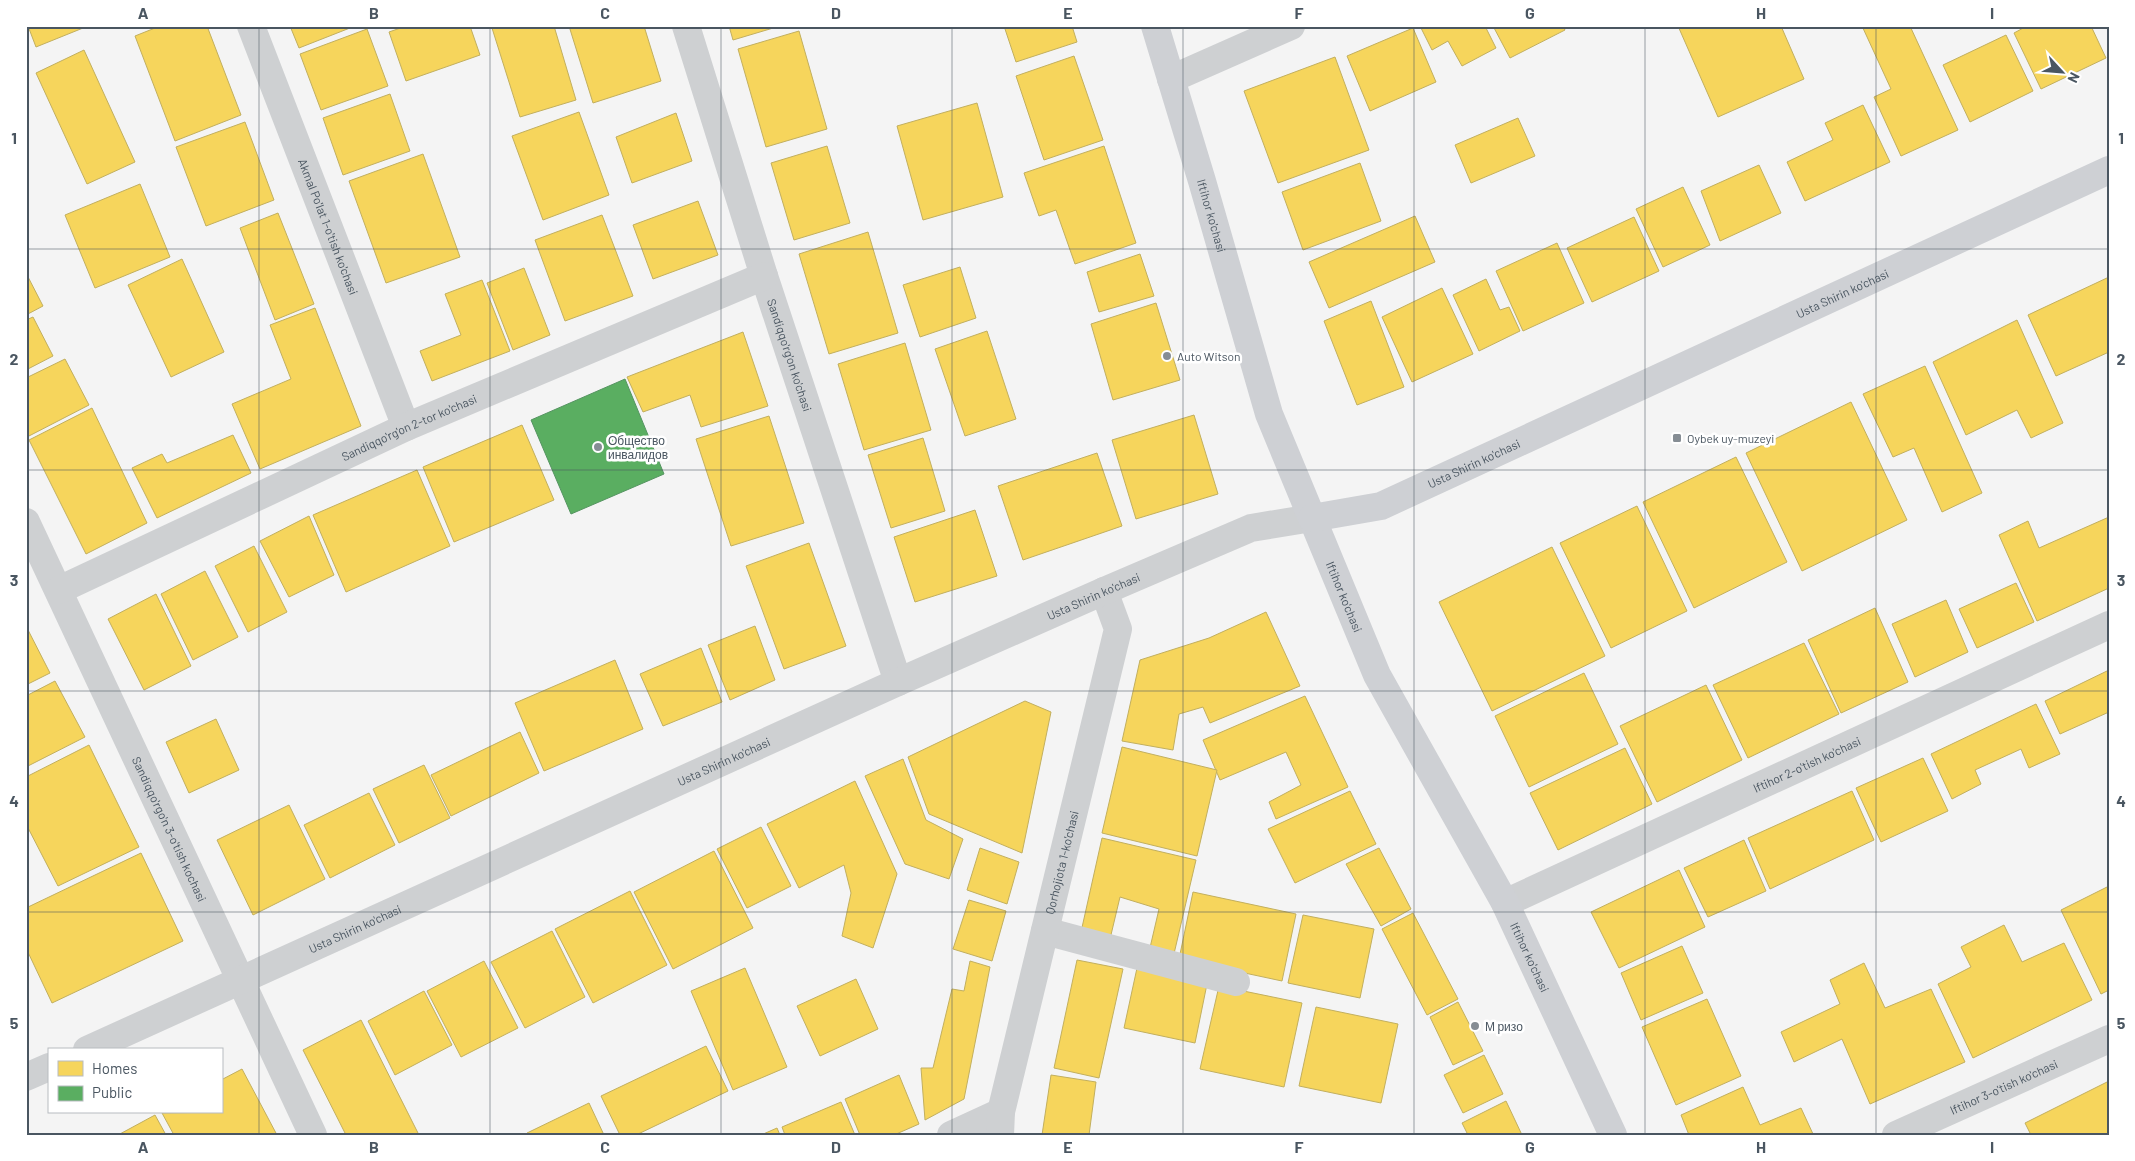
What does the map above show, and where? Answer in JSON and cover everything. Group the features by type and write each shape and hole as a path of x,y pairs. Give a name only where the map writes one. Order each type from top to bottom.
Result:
{"main road":[{"name":"Iftihor ko'chasi","path":"1155,26 1172,79 1268,414 1377,675 1505,903 1613,1135"},
{"name":"Usta Shirin ko'chasi","path":"1312,518 1381,506 2109,170"}],"street":[{"name":"Akmal Po'lat 1-o'tish ko'chasi","path":"251,26 406,426"},
{"name":"Sandiqqo'rg'on ko'chasi","path":"686,26 764,276 898,682"},
{"path":"1172,79 1291,26"},
{"name":"Sandiqqo'rg'on 2-tor ko'chasi","path":"59,590 406,426 764,276"},
{"name":"Usta Shirin ko'chasi","path":"90,1048 898,682 1104,591 1251,528 1312,518"},
{"name":"Sandiqqo'rgo'n 3-o'tish kochasi","path":"26,522 313,1135"},
{"name":"Qorhojiota 1-ko'chasi","path":"1000,1124 1118,630 1104,591"},
{"name":"Iftihor 2-o'tish ko'chasi","path":"1505,903 2109,625"},
{"path":"1045,930 1236,982"},
{"name":"Iftihor 3-o'tish ko'chasi","path":"1896,1135 2109,1039"},
{"path":"26,1077 48,1067"},
{"path":"952,1135 1000,1124"}],"building: Homes":[{"path":"28,26 88,26 36,47"},
{"path":"160,26 207,26 241,115 175,141 135,36"},
{"path":"290,26 355,26 299,48"},
{"path":"406,26 470,26 480,55 406,81 389,32"},
{"path":"500,26 554,26 576,100 520,117 492,28"},
{"path":"569,26 644,26 661,81 593,103"},
{"path":"729,26 780,26 733,40"},
{"path":"1004,26 1072,26 1077,42 1016,62"},
{"path":"1420,26 1485,26 1496,48 1462,66 1448,41 1432,50"},
{"path":"1493,26 1563,26 1565,30 1510,58"},
{"path":"1678,26 1781,26 1804,79 1718,117"},
{"path":"1862,26 1910,26 1958,130 1901,156 1874,97 1891,89"},
{"path":"2027,26 2091,26 2106,58 2041,89 2014,33"},
{"path":"1413,28 1436,82 1370,111 1347,56"},
{"path":"367,29 388,86 321,110 300,54"},
{"path":"799,31 827,129 766,147 738,49"},
{"path":"2006,35 2033,91 1970,122 1943,65"},
{"path":"84,50 135,162 87,184 36,73"},
{"path":"1074,56 1103,140 1044,160 1016,76"},
{"path":"1335,57 1369,150 1278,183 1244,91"},
{"path":"390,94 410,151 343,175 323,118"},
{"path":"977,103 1003,197 923,220 897,126"},
{"path":"1863,105 1890,162 1805,201 1787,162 1833,140 1825,123"},
{"path":"579,112 609,195 543,220 512,136"},
{"path":"676,113 692,161 632,183 616,137"},
{"path":"1518,118 1535,156 1471,183 1455,145"},
{"path":"245,122 274,200 206,226 176,147"},
{"path":"827,146 850,223 794,240 771,163"},
{"path":"1104,146 1136,243 1075,264 1056,210 1039,216 1024,173"},
{"path":"423,154 460,257 386,283 349,181"},
{"path":"1360,163 1381,221 1303,250 1282,192"},
{"path":"1759,165 1781,213 1720,241 1701,191"},
{"path":"140,184 170,257 95,288 65,215"},
{"path":"1683,187 1710,245 1663,267 1636,209"},
{"path":"698,201 718,255 653,279 633,225"},
{"path":"278,213 314,304 275,320 240,228"},
{"path":"602,215 633,296 565,321 535,240"},
{"path":"1415,216 1435,262 1329,308 1309,262"},
{"path":"1634,217 1659,271 1592,302 1567,248"},
{"path":"868,232 898,333 829,354 799,254"},
{"path":"1557,243 1584,303 1523,331 1496,271"},
{"path":"1140,254 1154,296 1099,312 1087,272"},
{"path":"182,259 224,352 171,377 128,285"},
{"path":"960,267 976,318 920,337 903,285"},
{"path":"524,268 550,335 513,350 487,283"},
{"path":"26,273 43,306 26,315"},
{"path":"2109,277 2109,352 2056,376 2028,315"},
{"path":"1486,279 1500,310 1509,307 1520,331 1479,351 1453,295"},
{"path":"482,280 510,351 432,381 420,351 461,335 445,294"},
{"path":"1442,288 1473,354 1412,382 1382,317"},
{"path":"1371,301 1404,387 1357,405 1324,321"},
{"path":"1156,303 1180,380 1113,400 1091,324"},
{"path":"315,308 361,426 260,469 232,404 291,379 270,325"},
{"path":"33,317 53,356 26,370 26,320"},
{"path":"2017,320 2063,423 2031,438 2017,410 1966,435 1933,362"},
{"path":"987,331 1016,419 965,436 935,349"},
{"path":"743,332 768,406 701,427 690,395 643,412 627,377"},
{"path":"905,343 931,430 864,450 838,364"},
{"path":"65,359 89,405 27,437 26,378"},
{"path":"1925,366 1982,493 1942,512 1914,448 1893,457 1863,394"},
{"path":"1851,402 1907,520 1802,571 1746,453"},
{"path":"92,408 147,523 86,554 29,440"},
{"path":"1194,415 1218,494 1136,519 1112,440"},
{"path":"769,416 804,523 731,546 696,439"},
{"path":"522,425 554,500 454,542 423,467"},
{"path":"233,435 251,473 157,518 132,468 162,454 167,463"},
{"path":"923,438 945,511 891,528 868,455"},
{"path":"1097,453 1122,526 1023,560 998,486"},
{"path":"1736,457 1787,562 1694,608 1643,502"},
{"path":"417,470 450,546 346,592 313,515"},
{"path":"1637,506 1687,611 1611,648 1560,543"},
{"path":"975,510 997,576 915,602 894,537"},
{"path":"309,516 334,575 289,597 260,541"},
{"path":"2109,517 2109,588 2037,621 1999,535 2028,521 2039,548"},
{"path":"809,543 846,646 784,669 746,566"},
{"path":"254,546 287,612 248,632 215,566"},
{"path":"1552,547 1605,656 1492,711 1439,602"},
{"path":"205,571 238,637 193,660 161,594"},
{"path":"2016,583 2034,622 1977,648 1959,609"},
{"path":"156,594 191,666 144,690 108,619"},
{"path":"1946,600 1968,652 1915,677 1892,624"},
{"path":"1875,608 1908,682 1841,713 1808,640"},
{"path":"1266,612 1300,686 1210,723 1203,707 1179,714 1173,750 1122,741 1140,660 1209,638"},
{"path":"26,626 50,673 26,685"},
{"path":"755,626 775,680 730,700 708,645"},
{"path":"1804,643 1839,714 1748,758 1713,685"},
{"path":"701,648 722,702 663,726 640,674"},
{"path":"615,660 643,729 544,771 515,703"},
{"path":"2109,670 2109,712 2060,734 2045,701"},
{"path":"1584,673 1618,744 1529,787 1495,716"},
{"path":"55,681 85,737 26,767 26,696"},
{"path":"1706,685 1742,760 1657,802 1620,726"},
{"path":"1305,696 1348,787 1276,819 1269,802 1301,785 1286,752 1220,780 1203,740"},
{"path":"1025,701 1051,712 1022,853 929,814 908,757"},
{"path":"2036,704 2060,754 2029,768 2021,749 1975,770 1981,784 1952,799 1931,754"},
{"path":"216,719 239,770 189,793 166,742"},
{"path":"520,732 539,773 451,816 431,775"},
{"path":"89,745 139,847 58,886 26,824 26,777"},
{"path":"1122,747 1217,770 1197,856 1102,833"},
{"path":"1625,748 1652,804 1558,850 1530,793"},
{"path":"1923,758 1948,811 1881,842 1856,788"},
{"path":"903,759 926,820 963,839 949,879 905,864 865,776"},
{"path":"424,765 450,818 399,843 373,789"},
{"path":"855,781 897,874 873,948 842,936 851,893 844,865 799,888 767,824"},
{"path":"1350,791 1376,844 1295,883 1268,829"},
{"path":"1852,791 1874,840 1770,889 1748,838"},
{"path":"369,793 395,845 330,878 304,825"},
{"path":"289,805 325,879 253,915 217,840"},
{"path":"761,827 791,886 747,908 717,849"},
{"path":"1102,838 1196,860 1173,958 1149,952 1159,909 1120,897 1110,939 1081,932"},
{"path":"1744,840 1766,891 1708,917 1684,868"},
{"path":"980,848 1019,862 1007,904 967,890"},
{"path":"1379,848 1411,909 1381,926 1346,864"},
{"path":"714,851 753,928 673,969 634,892"},
{"path":"141,853 183,941 52,1003 26,948 26,908"},
{"path":"1679,870 1705,927 1619,968 1591,912"},
{"path":"2109,886 2109,990 2101,994 2061,910"},
{"path":"630,891 667,965 593,1003 555,929"},
{"path":"1193,892 1296,914 1282,981 1179,959"},
{"path":"969,900 1006,911 992,961 953,949"},
{"path":"1413,913 1458,999 1427,1015 1382,929"},
{"path":"1303,915 1374,929 1360,998 1288,983"},
{"path":"2004,925 2022,962 2064,943 2092,1000 1973,1058 1938,984 1971,967 1961,947"},
{"path":"552,931 585,997 525,1028 491,962"},
{"path":"1682,946 1703,993 1641,1020 1621,973"},
{"path":"1077,960 1123,969 1099,1078 1054,1068"},
{"path":"484,961 518,1028 461,1057 427,991"},
{"path":"970,961 990,967 964,1099 925,1120 921,1068 933,1068 952,989 964,991"},
{"path":"1864,963 1885,1008 1931,989 1965,1062 1870,1104 1842,1039 1794,1062 1781,1032 1840,1004 1830,980"},
{"path":"745,968 787,1067 733,1090 691,991"},
{"path":"1137,968 1207,984 1195,1043 1124,1028"},
{"path":"856,979 878,1029 820,1056 797,1006"},
{"path":"1219,986 1302,1003 1284,1087 1200,1069"},
{"path":"424,991 452,1045 395,1075 368,1021"},
{"path":"1707,999 1741,1076 1676,1105 1642,1027"},
{"path":"1458,1002 1483,1051 1453,1065 1430,1017"},
{"path":"1316,1007 1398,1024 1381,1103 1299,1086"},
{"path":"361,1020 419,1135 346,1135 303,1050"},
{"path":"706,1046 728,1091 636,1135 620,1135 601,1096"},
{"path":"1484,1055 1503,1094 1463,1113 1444,1075"},
{"path":"242,1069 277,1135 174,1135 163,1114 222,1114 222,1079"},
{"path":"899,1075 919,1124 894,1135 860,1135 845,1099"},
{"path":"1051,1075 1096,1082 1089,1135 1042,1135"},
{"path":"2109,1081 2109,1135 2031,1135 2025,1123"},
{"path":"1743,1087 1760,1125 1801,1108 1813,1134 1689,1135 1681,1115"},
{"path":"1506,1101 1522,1135 1468,1135 1462,1123"},
{"path":"841,1102 855,1135 785,1135 782,1127"},
{"path":"589,1103 604,1135 528,1135 527,1133"},
{"path":"155,1115 166,1135 118,1135"},
{"path":"777,1128 780,1135 761,1135"}],"building: Public":[{"name":"Общество инвалидов","path":"625,379 664,474 571,514 531,420"}],"place":[{"name":"Auto Witson","path":"1167,356"},
{"name":"Oybek uy-muzeyi","path":"1677,438"},
{"name":"Общество инвалидов","path":"598,447"},
{"name":"М ризо","path":"1475,1026"}]}
